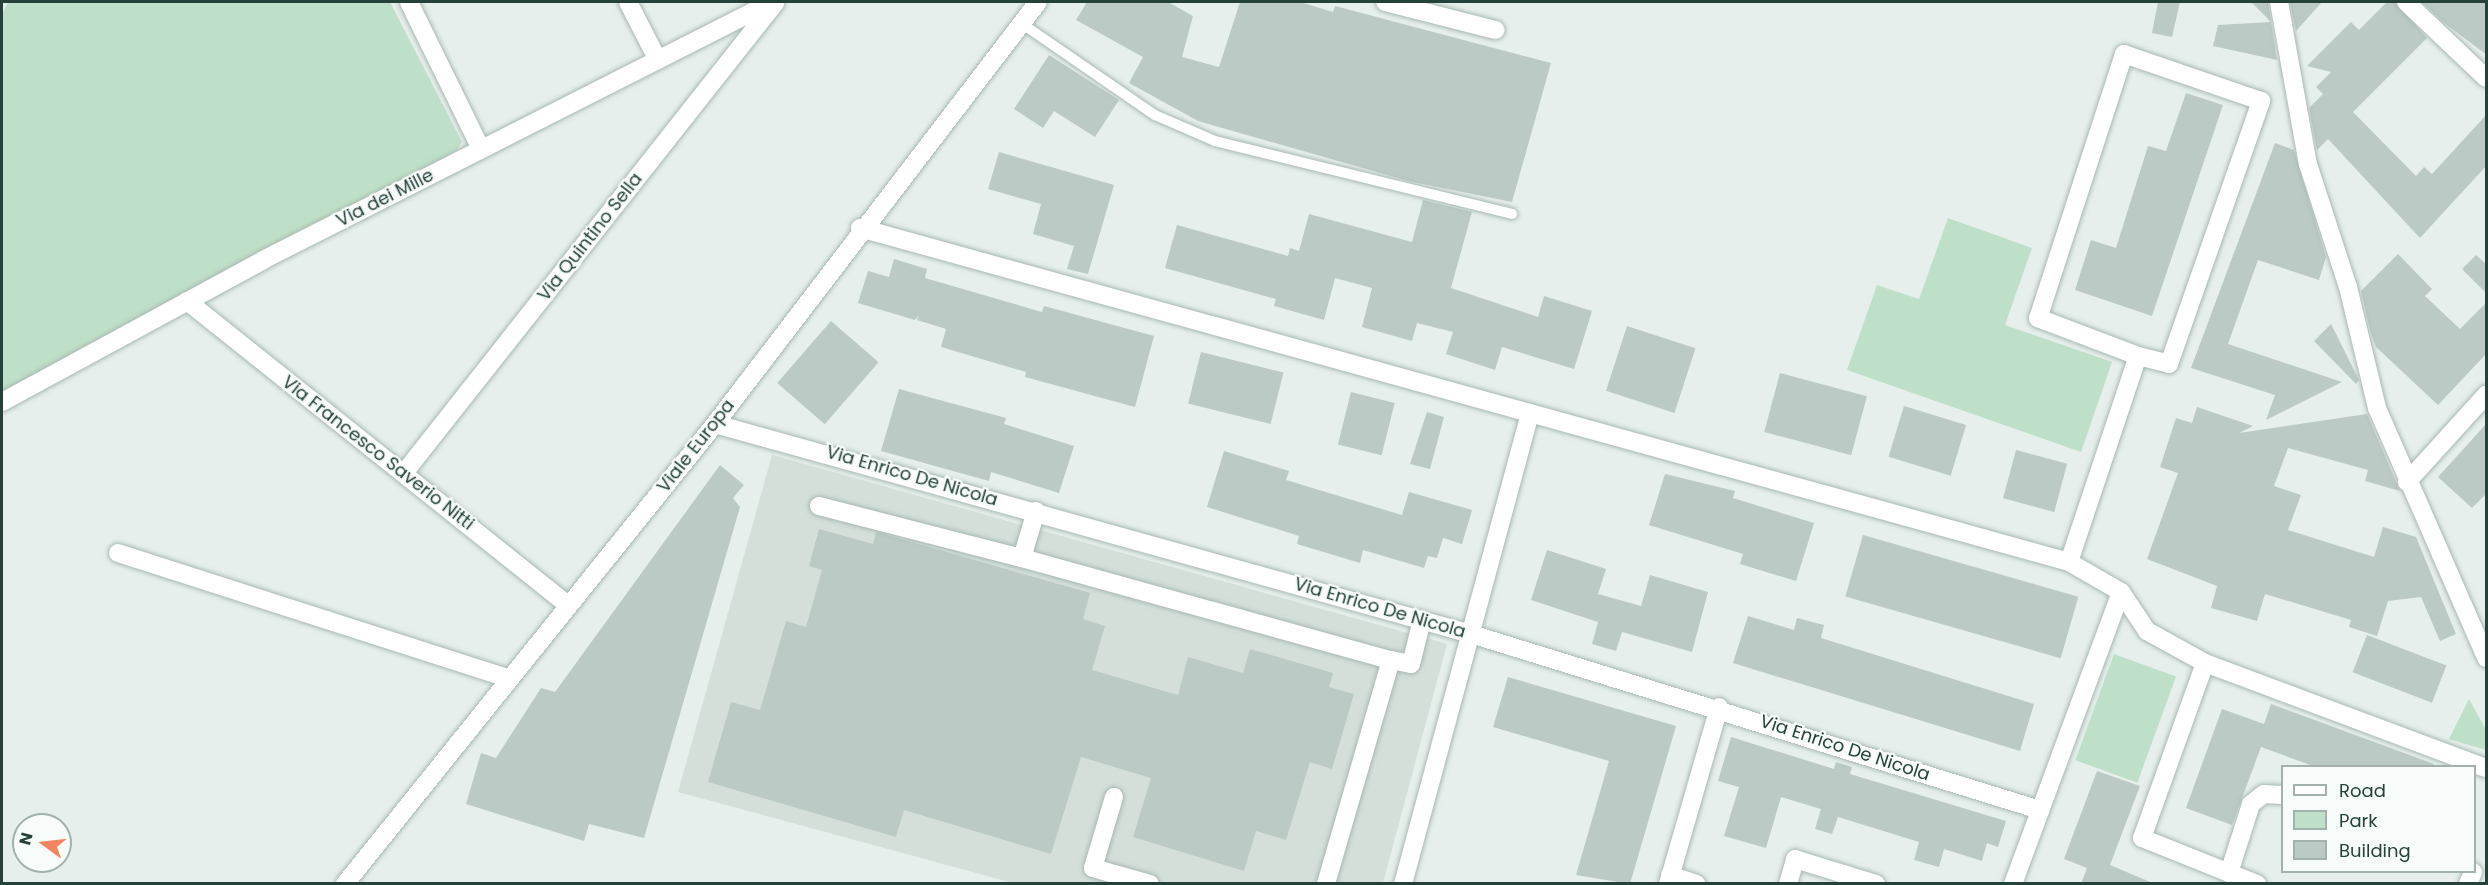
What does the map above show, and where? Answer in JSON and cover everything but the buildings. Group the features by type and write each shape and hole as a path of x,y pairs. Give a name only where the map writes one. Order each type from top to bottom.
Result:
{"street":[{"path":"409,2 481,150"},
{"path":"628,2 658,60"},
{"name":"Via dei Mille","path":"2,402 187,302 774,2"},
{"name":"Via Quintino Sella","path":"404,473 774,2"},
{"name":"Viale Europa","path":"345,884 507,678 715,424 860,228 1038,2"},
{"path":"1385,2 1496,30"},
{"path":"2279,2 2308,164 2348,287 2377,408 2407,482 2487,658"},
{"path":"2406,2 2487,78"},
{"path":"2124,54 2261,101 2169,364 2138,356 2038,318 2124,54"},
{"path":"860,228 2068,562 2121,592 2147,631 2205,663 2487,768"},
{"name":"Via Francesco Saverio Nitti","path":"187,302 568,604"},
{"path":"2068,562 2138,356"},
{"path":"2407,482 2487,395"},
{"path":"1403,884 1530,413"},
{"name":"Via Enrico De Nicola","path":"715,424 1471,633 1719,707 2040,810"},
{"path":"819,506 1022,558 1411,664 1422,620"},
{"path":"1022,558 1036,511"},
{"path":"118,553 507,678"},
{"path":"2013,884 2121,592"},
{"path":"1326,884 1390,660"},
{"path":"2205,663 2142,838 2256,884"},
{"path":"1696,884 1669,879 1719,707"},
{"path":"2229,873 2251,804 2265,794 2281,795"},
{"path":"1113,797 1093,868 1150,884"},
{"path":"1788,884 1796,859 1876,884"}],"lane":[{"path":"1021,23 1155,115 1215,141 1512,214"}],"shaded area":[{"path":"772,455 1447,644 1383,883 1013,883 678,792"}],"green space":[{"path":"8,2 390,2 462,142 456,151 2,395 2,14"},
{"path":"1948,218 2032,248 2005,325 2112,362 2081,452 1847,370 1877,285 1919,299"},
{"path":"2114,654 2176,677 2137,783 2075,760"},
{"path":"2469,699 2486,730 2486,750 2449,739"}]}
